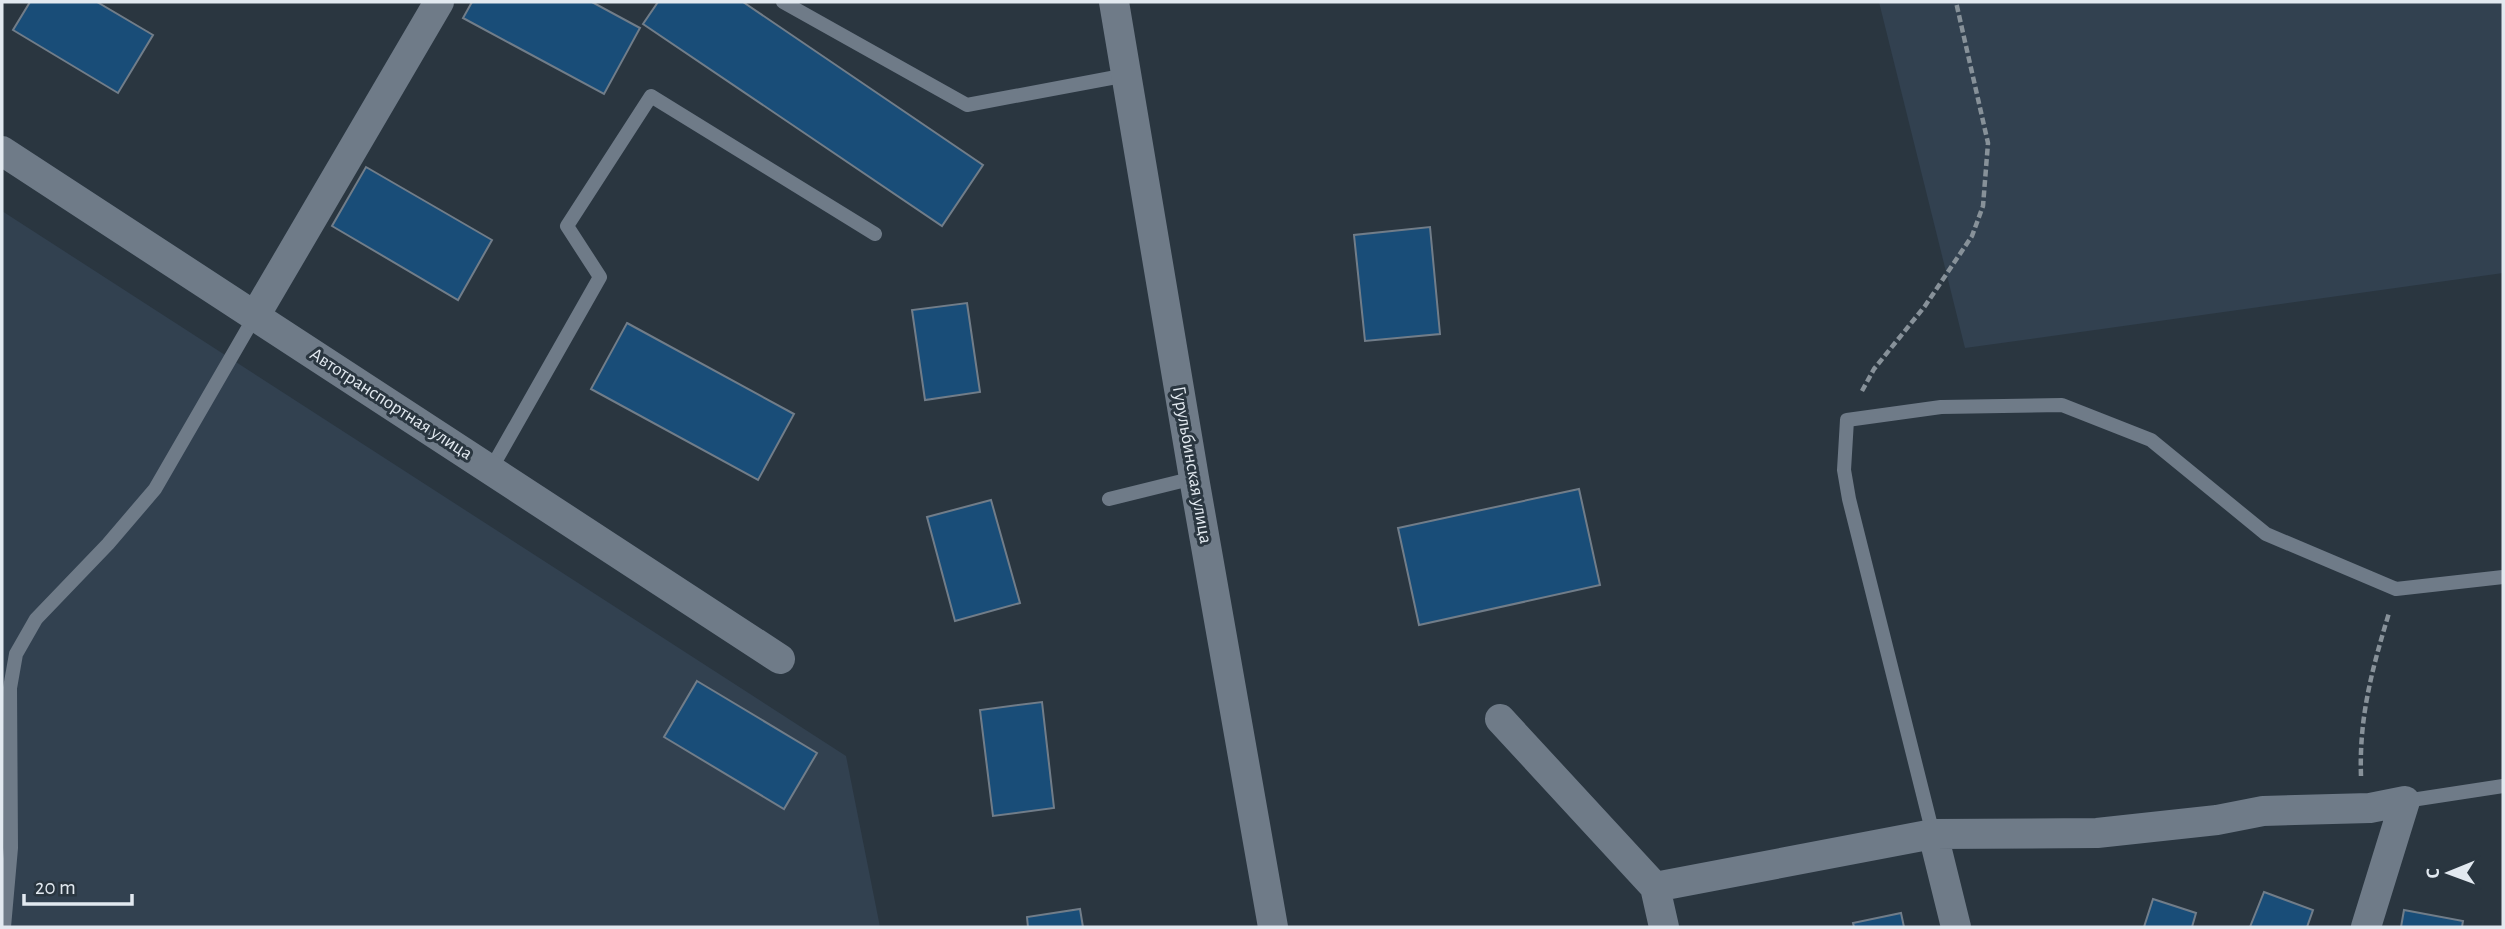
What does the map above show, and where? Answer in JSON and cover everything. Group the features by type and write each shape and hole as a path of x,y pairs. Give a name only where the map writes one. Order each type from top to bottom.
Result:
{"street":[{"path":"255,316 439,2"},
{"name":"Гурульбинская улица","path":"1114,2 1273,927"},
{"name":"Автотранспортная улица","path":"2,151 780,659"},
{"path":"1500,719 1655,887 1664,927"},
{"path":"1655,887 1933,834 2097,833 2217,820 2263,811 2370,808 2405,801 2366,927"},
{"path":"1933,834 1956,927"}],"lane":[{"path":"783,2 967,105 1126,75"},
{"path":"491,469 600,277 567,226 651,96 875,234"},
{"path":"4,927 11,848 10,688 16,654 36,619 108,544 155,489 255,316"},
{"path":"1933,834 1849,499 1844,470 1847,420 1941,407 2062,405 2151,440 2266,534 2396,589 2503,577"},
{"path":"1109,499 1194,478"},
{"path":"2405,801 2503,786"}],"path":[{"path":"1847,420 1874,369 1925,306 1972,236 1983,206 1988,143 1956,2"},
{"path":"2370,808 2361,779 2360,748 2368,682 2396,589"}],"shaded area":[{"path":"1879,2 2503,2 2503,273 1965,348"},
{"path":"2,211 846,756 880,927 2,927"}],"building":[{"path":"30,2 97,2 153,35 118,93 13,30"},
{"path":"472,2 592,2 640,28 604,94 463,18"},
{"path":"658,2 743,2 983,165 942,226 643,24"},
{"path":"366,167 492,240 458,300 332,226"},
{"path":"1430,227 1440,334 1365,341 1354,235"},
{"path":"967,303 980,392 925,400 912,310"},
{"path":"627,323 794,414 758,480 591,389"},
{"path":"1579,489 1600,585 1419,625 1398,528"},
{"path":"991,500 1020,603 955,621 927,517"},
{"path":"697,681 817,753 784,809 664,737"},
{"path":"1042,702 1054,808 993,816 980,710"},
{"path":"2264,892 2313,910 2307,927 2250,927"},
{"path":"2153,899 2196,913 2192,927 2144,927"},
{"path":"1080,909 1083,927 1028,927 1027,917"},
{"path":"2404,910 2463,921 2462,927 2401,927"},
{"path":"1901,913 1904,927 1854,927 1853,923"}]}
